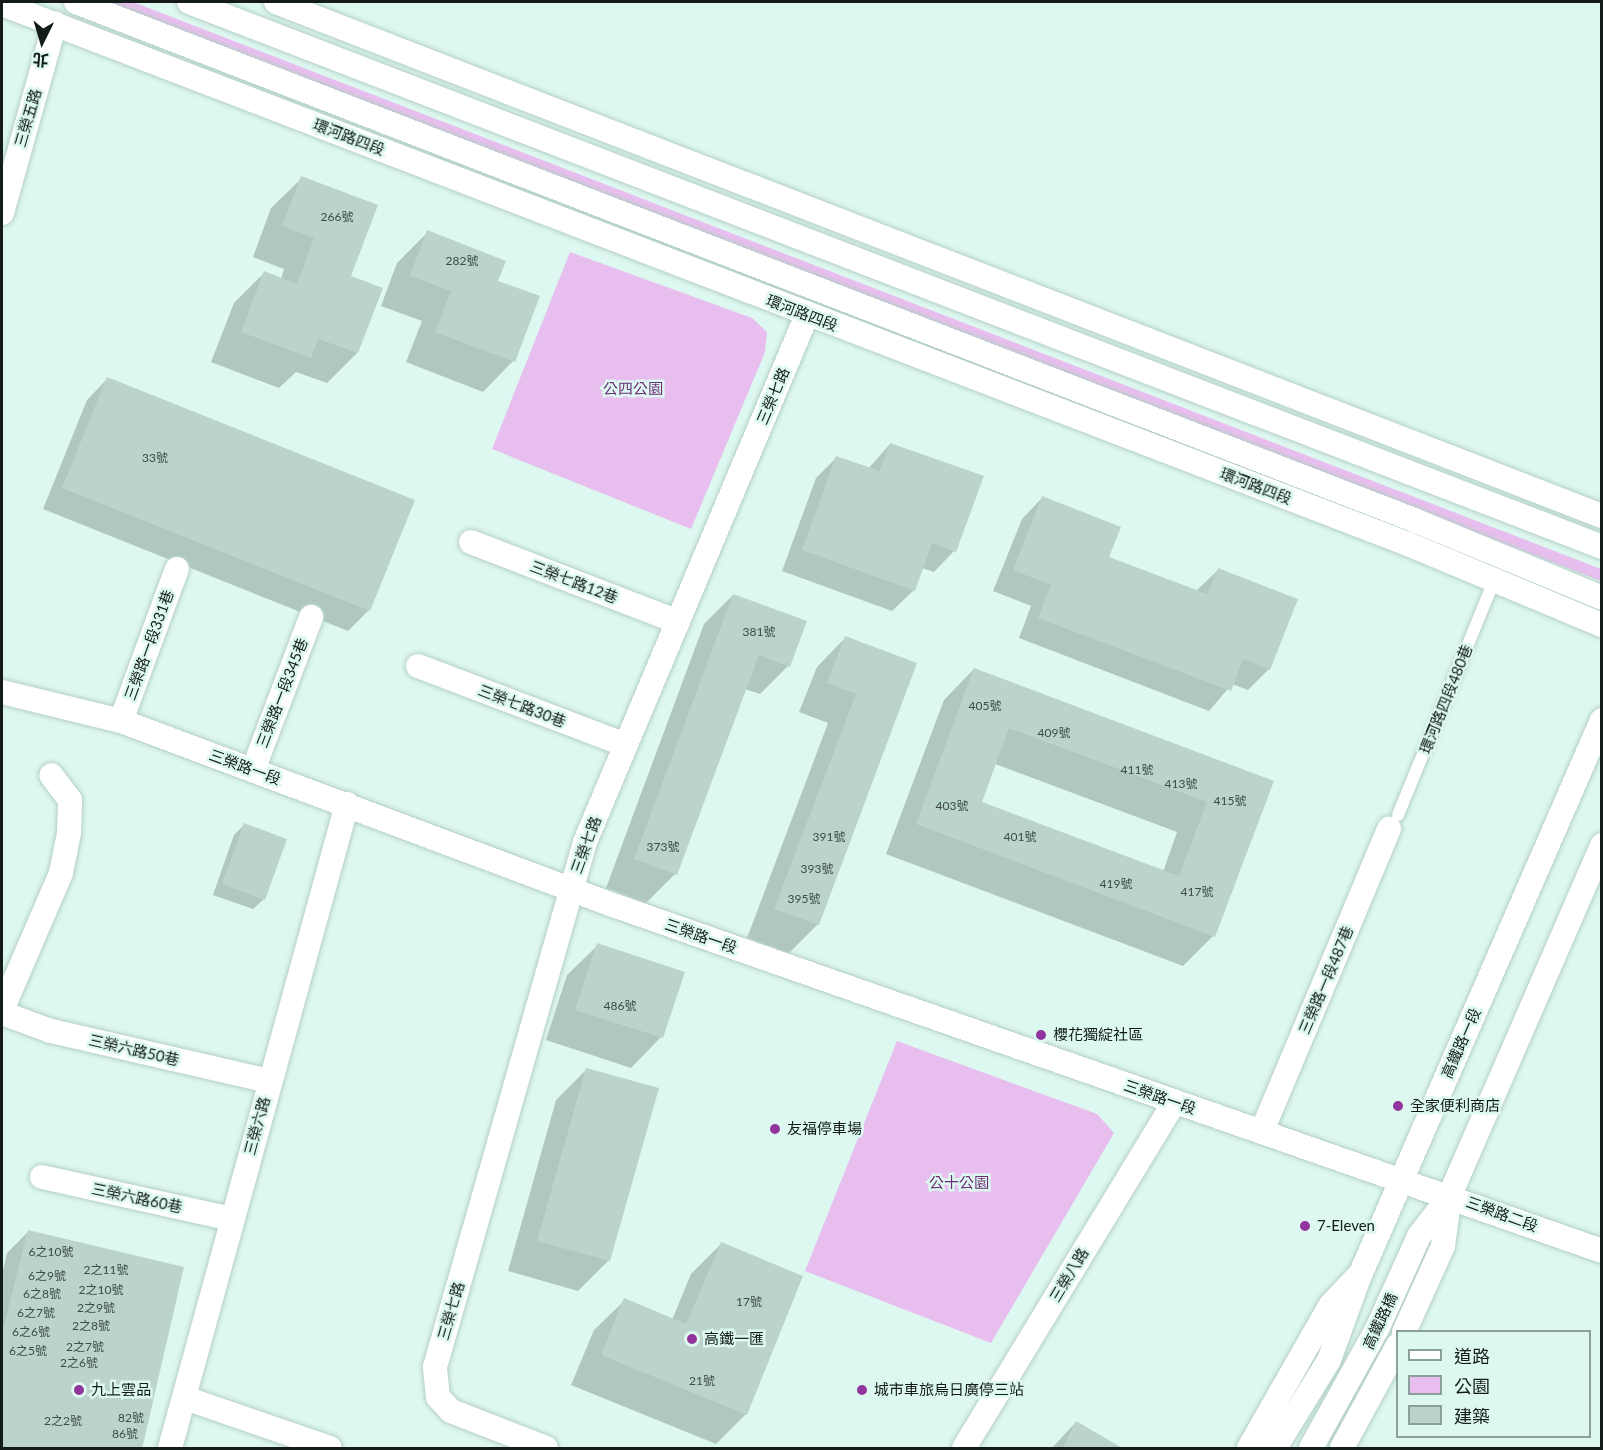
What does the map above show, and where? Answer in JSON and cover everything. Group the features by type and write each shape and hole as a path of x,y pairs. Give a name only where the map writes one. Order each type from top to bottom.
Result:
{"street":[{"name":"環河路四段","path":"76,2 1403,516 1602,598"},
{"path":"189,2 1602,547"},
{"path":"276,2 1602,516"},
{"name":"環河路四段","path":"2,4 1408,544 1493,583 1602,625"},
{"name":"三榮五路","path":"2,213 55,23"},
{"name":"三榮七路","path":"546,1449 469,1420 438,1397 435,1367 570,888 626,745 807,315"},
{"name":"三榮七路12巷","path":"471,542 678,622"},
{"name":"三榮路一段331巷","path":"122,721 177,569"},
{"name":"三榮路一段345巷","path":"253,770 311,617"},
{"name":"三榮七路30巷","path":"418,666 626,745"},
{"name":"三榮路一段","path":"4,694 122,721 570,888 1174,1102 1402,1178"},
{"name":"高鐵路一段","path":"1249,1449 1330,1305 1361,1273 1602,720"},
{"path":"2,1012 56,884 69,833 70,800 51,775"},
{"name":"三榮六路","path":"170,1449 269,1081 347,804"},
{"name":"三榮路一段487巷","path":"1262,1131 1394,822"},
{"path":"1405,1330 1443,1246 1450,1195 1602,845"},
{"name":"三榮六路50巷","path":"2,1012 51,1031 269,1081"},
{"name":"三榮八路","path":"964,1449 1174,1102"},
{"name":"三榮六路60巷","path":"42,1177 232,1219"},
{"name":"三榮路二段","path":"1402,1178 1602,1251"},
{"name":"高鐵路橋","path":"1311,1449 1378,1327 1419,1236 1450,1195"},
{"name":"高鐵路橋","path":"1275,1449 1329,1360 1361,1273"},
{"path":"1342,1449 1396,1349"},
{"path":"185,1398 330,1449"}],"lane":[{"name":"環河路四段480巷","path":"1394,822 1493,583"}],"green space":[{"path":"99,2 133,2 1601,569 1601,581"},
{"name":"公四公園","path":"570,252 752,318 767,332 765,352 691,529 492,449"},
{"name":"公十公園","path":"897,1041 1097,1114 1114,1133 991,1343 805,1271"}],"building":[{"path":"301,176 378,205 351,276 383,288 358,353 318,339 311,358 241,332 264,271 297,284 314,238 282,226"},
{"path":"427,230 506,261 498,281 540,296 515,362 435,332 451,291 410,276"},
{"path":"107,377 415,500 370,611 62,488"},
{"path":"890,443 984,476 956,552 932,543 915,591 802,550 836,456 880,471"},
{"path":"1042,496 1121,527 1109,557 1207,594 1218,568 1298,599 1270,670 1243,659 1231,691 1038,618 1051,585 1013,570"},
{"path":"733,594 807,621 790,667 759,655 677,875 634,859"},
{"path":"845,636 917,663 819,925 774,909 856,694 827,683"},
{"path":"974,668 1274,781 1215,937 916,824","holes":["1009,728 1207,802 1179,876 982,802"]},
{"path":"244,823 287,839 265,900 222,884"},
{"path":"597,943 685,972 663,1038 575,1010"},
{"path":"586,1068 659,1088 610,1261 537,1241"},
{"name":"九上雲品","path":"28,1230 184,1267 142,1449 2,1449 2,1334"},
{"name":"高鐵一匯","path":"721,1242 803,1276 747,1415 601,1355 624,1298 686,1324"},
{"path":"1076,1421 1124,1449 1062,1449"}],"place":[{"name":"櫻花獨綻社區","path":"1041,1035"},
{"name":"全家便利商店","path":"1398,1106"},
{"name":"友福停車場","path":"775,1129"},
{"name":"7-Eleven","path":"1305,1226"},
{"name":"高鐵一匯","path":"692,1339"},
{"name":"九上雲品","path":"79,1390"},
{"name":"城市車旅烏日廣停三站","path":"862,1390"}]}
